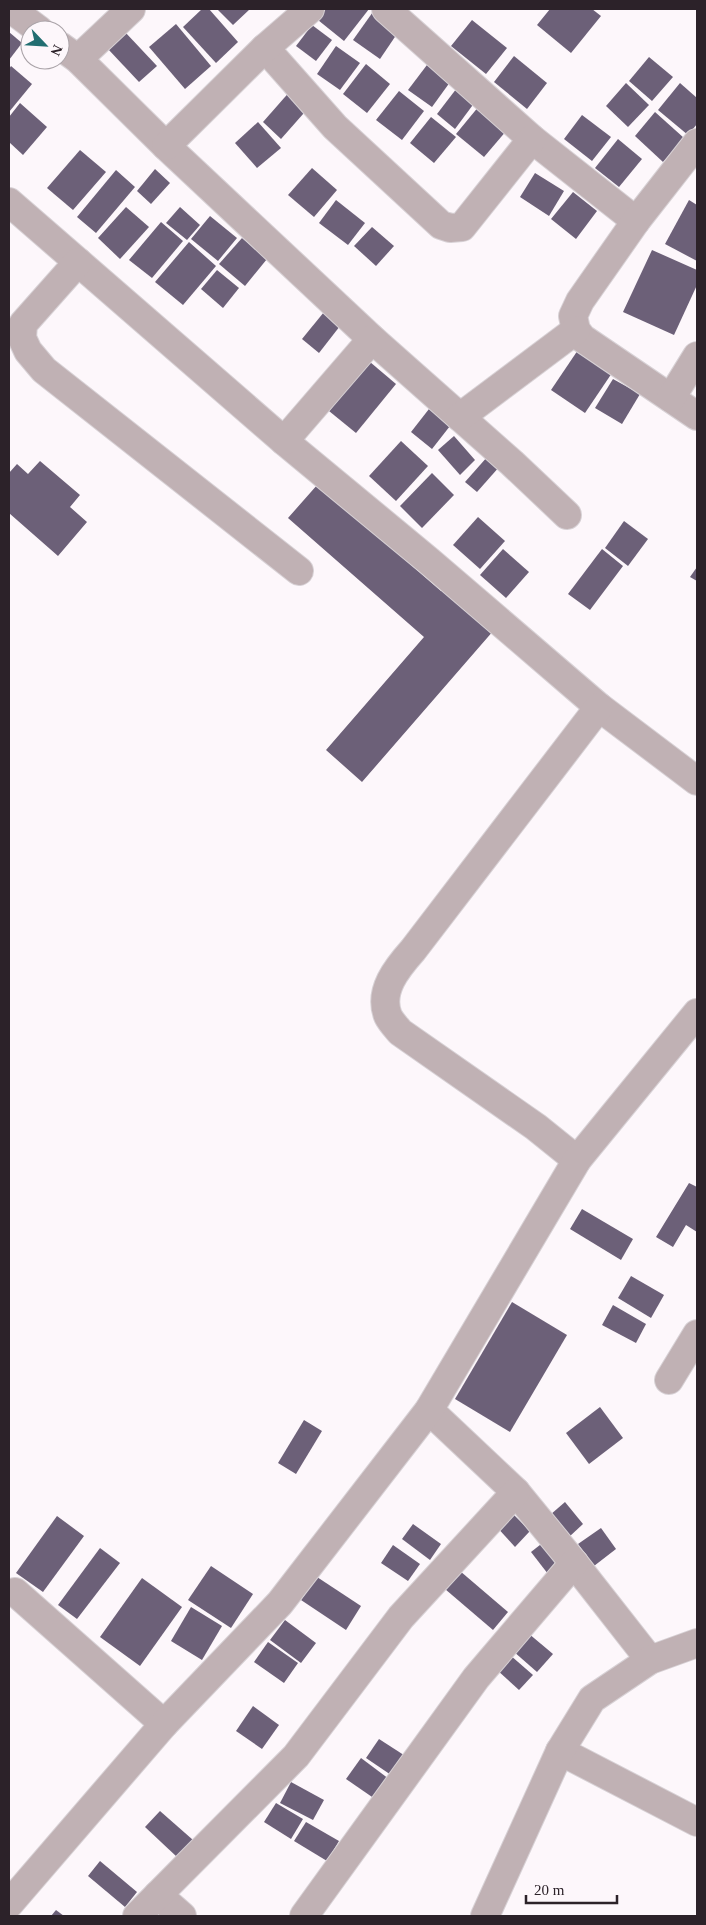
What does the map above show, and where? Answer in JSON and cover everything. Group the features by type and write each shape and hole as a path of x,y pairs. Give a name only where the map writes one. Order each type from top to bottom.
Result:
{"street":[{"path":"11,9 26,20"},
{"path":"70,51 131,9"},
{"path":"166,146 265,48 310,9"},
{"path":"386,9 532,139 636,221"},
{"path":"265,48 335,127 441,225 450,228 462,227 532,139"},
{"path":"70,53 166,146 372,339 567,515"},
{"path":"697,143 636,221 580,301 573,316 576,330 582,338 697,416"},
{"path":"9,202 284,441 430,560 599,707 697,781"},
{"path":"78,262 23,324 22,338 28,351 44,370 299,571"},
{"path":"460,417 576,330"},
{"path":"284,441 372,339"},
{"path":"670,398 697,356"},
{"path":"577,1160 536,1126 400,1032 388,1016 385,997 396,970 599,707"},
{"path":"9,1904 164,1724 280,1603 430,1410 577,1160 696,1016"},
{"path":"669,1380 697,1334"},
{"path":"430,1410 516,1492 650,1660"},
{"path":"136,1916 296,1756 401,1617 516,1492"},
{"path":"304,1916 476,1678 574,1563"},
{"path":"16,1592 164,1724"},
{"path":"485,1916 560,1751 592,1699 650,1660 697,1643"},
{"path":"560,1751 697,1822"},
{"path":"158,1895 182,1916"}],"building":[{"path":"202,9 209,9 238,42 216,63 183,27"},
{"path":"217,9 250,9 233,25"},
{"path":"326,9 369,9 344,41 318,20"},
{"path":"375,9 403,25 380,59 353,40"},
{"path":"550,9 592,9 601,16 571,53 537,25"},
{"path":"472,20 507,48 486,74 451,46"},
{"path":"176,24 211,66 185,89 149,47"},
{"path":"312,25 332,40 316,61 296,46"},
{"path":"9,32 20,41 20,46 9,60"},
{"path":"125,32 157,66 139,82 108,49"},
{"path":"336,46 360,63 340,90 317,74"},
{"path":"514,56 547,83 527,109 494,82"},
{"path":"649,57 673,77 652,101 629,81"},
{"path":"430,61 453,78 432,107 408,90"},
{"path":"366,64 390,84 367,113 343,94"},
{"path":"11,66 32,84 9,112 9,69"},
{"path":"626,83 649,105 628,127 606,106"},
{"path":"680,83 697,98 697,124 688,135 658,110"},
{"path":"460,84 478,98 455,129 437,114"},
{"path":"292,89 311,105 281,139 263,122"},
{"path":"399,91 424,111 402,140 376,120"},
{"path":"484,100 513,123 484,157 456,134"},
{"path":"20,103 47,127 23,155 9,142 9,117"},
{"path":"655,112 684,138 663,162 635,136"},
{"path":"582,115 611,137 592,161 564,139"},
{"path":"431,117 456,137 434,163 410,143"},
{"path":"258,122 281,148 257,168 235,143"},
{"path":"618,139 642,159 619,187 595,168"},
{"path":"80,150 106,172 73,210 47,188"},
{"path":"312,168 337,190 314,217 288,195"},
{"path":"155,169 170,183 151,204 137,191"},
{"path":"116,170 135,187 96,233 77,217"},
{"path":"535,173 564,191 549,216 520,197"},
{"path":"573,192 597,211 576,239 551,219"},
{"path":"336,200 365,223 348,245 319,223"},
{"path":"689,200 697,205 697,261 665,244"},
{"path":"126,207 149,227 120,259 98,238"},
{"path":"180,207 200,225 187,240 166,223"},
{"path":"210,216 237,238 218,261 191,239"},
{"path":"161,222 183,241 152,278 129,260"},
{"path":"372,227 394,246 376,266 354,246"},
{"path":"242,238 267,259 245,286 219,264"},
{"path":"189,242 216,266 183,305 155,282"},
{"path":"652,250 697,270 697,285 674,335 623,312"},
{"path":"217,270 239,288 223,308 201,289"},
{"path":"324,312 340,326 319,353 302,339"},
{"path":"580,347 614,370 585,413 551,390"},
{"path":"370,362 396,384 356,433 329,411"},
{"path":"613,379 640,394 622,424 595,408"},
{"path":"429,409 450,426 432,449 411,432"},
{"path":"454,436 475,460 460,475 438,450"},
{"path":"401,441 428,466 396,501 369,476"},
{"path":"488,456 500,466 477,492 465,482"},
{"path":"40,461 80,495 70,507 87,522 58,556 9,513 9,473 17,464 28,474"},
{"path":"432,473 454,495 422,528 400,506"},
{"path":"318,484 441,591 445,587 494,630 362,782 326,750 424,637 288,518"},
{"path":"478,517 505,541 480,569 453,545"},
{"path":"624,521 648,539 628,566 605,548"},
{"path":"503,549 529,572 506,598 480,575"},
{"path":"602,549 623,566 590,610 568,594"},
{"path":"697,567 697,581 690,577"},
{"path":"689,1183 697,1187 697,1232 686,1225 673,1247 656,1237"},
{"path":"582,1209 633,1239 621,1260 570,1229"},
{"path":"631,1276 664,1295 651,1318 618,1298"},
{"path":"512,1302 567,1335 510,1432 455,1399"},
{"path":"613,1305 646,1324 636,1343 602,1325"},
{"path":"600,1407 623,1438 589,1464 566,1433"},
{"path":"304,1420 322,1431 296,1474 278,1463"},
{"path":"565,1502 583,1524 569,1537 550,1515"},
{"path":"510,1511 530,1531 515,1547 495,1525"},
{"path":"57,1516 84,1536 43,1592 16,1573"},
{"path":"413,1524 441,1544 430,1560 402,1539"},
{"path":"601,1528 616,1549 594,1566 578,1544"},
{"path":"545,1541 562,1563 548,1574 531,1552"},
{"path":"393,1545 420,1564 408,1581 381,1563"},
{"path":"100,1548 120,1563 77,1619 58,1605"},
{"path":"211,1566 253,1594 231,1628 188,1600"},
{"path":"460,1571 508,1612 493,1630 445,1589"},
{"path":"317,1577 361,1606 346,1630 301,1600"},
{"path":"142,1578 182,1607 140,1666 100,1637"},
{"path":"191,1607 222,1626 202,1660 171,1641"},
{"path":"285,1620 316,1643 301,1663 270,1640"},
{"path":"528,1633 553,1654 537,1672 513,1651"},
{"path":"268,1642 298,1663 284,1683 254,1662"},
{"path":"510,1655 533,1675 519,1690 497,1670"},
{"path":"253,1706 279,1725 262,1749 236,1731"},
{"path":"379,1739 410,1759 397,1779 366,1758"},
{"path":"361,1758 389,1779 375,1799 346,1779"},
{"path":"291,1782 324,1800 313,1820 280,1803"},
{"path":"276,1803 303,1819 291,1839 264,1822"},
{"path":"160,1811 193,1840 177,1857 145,1827"},
{"path":"306,1822 339,1841 327,1861 294,1841"},
{"path":"100,1861 137,1892 125,1907 88,1876"},
{"path":"56,1910 64,1916 51,1916"}]}
